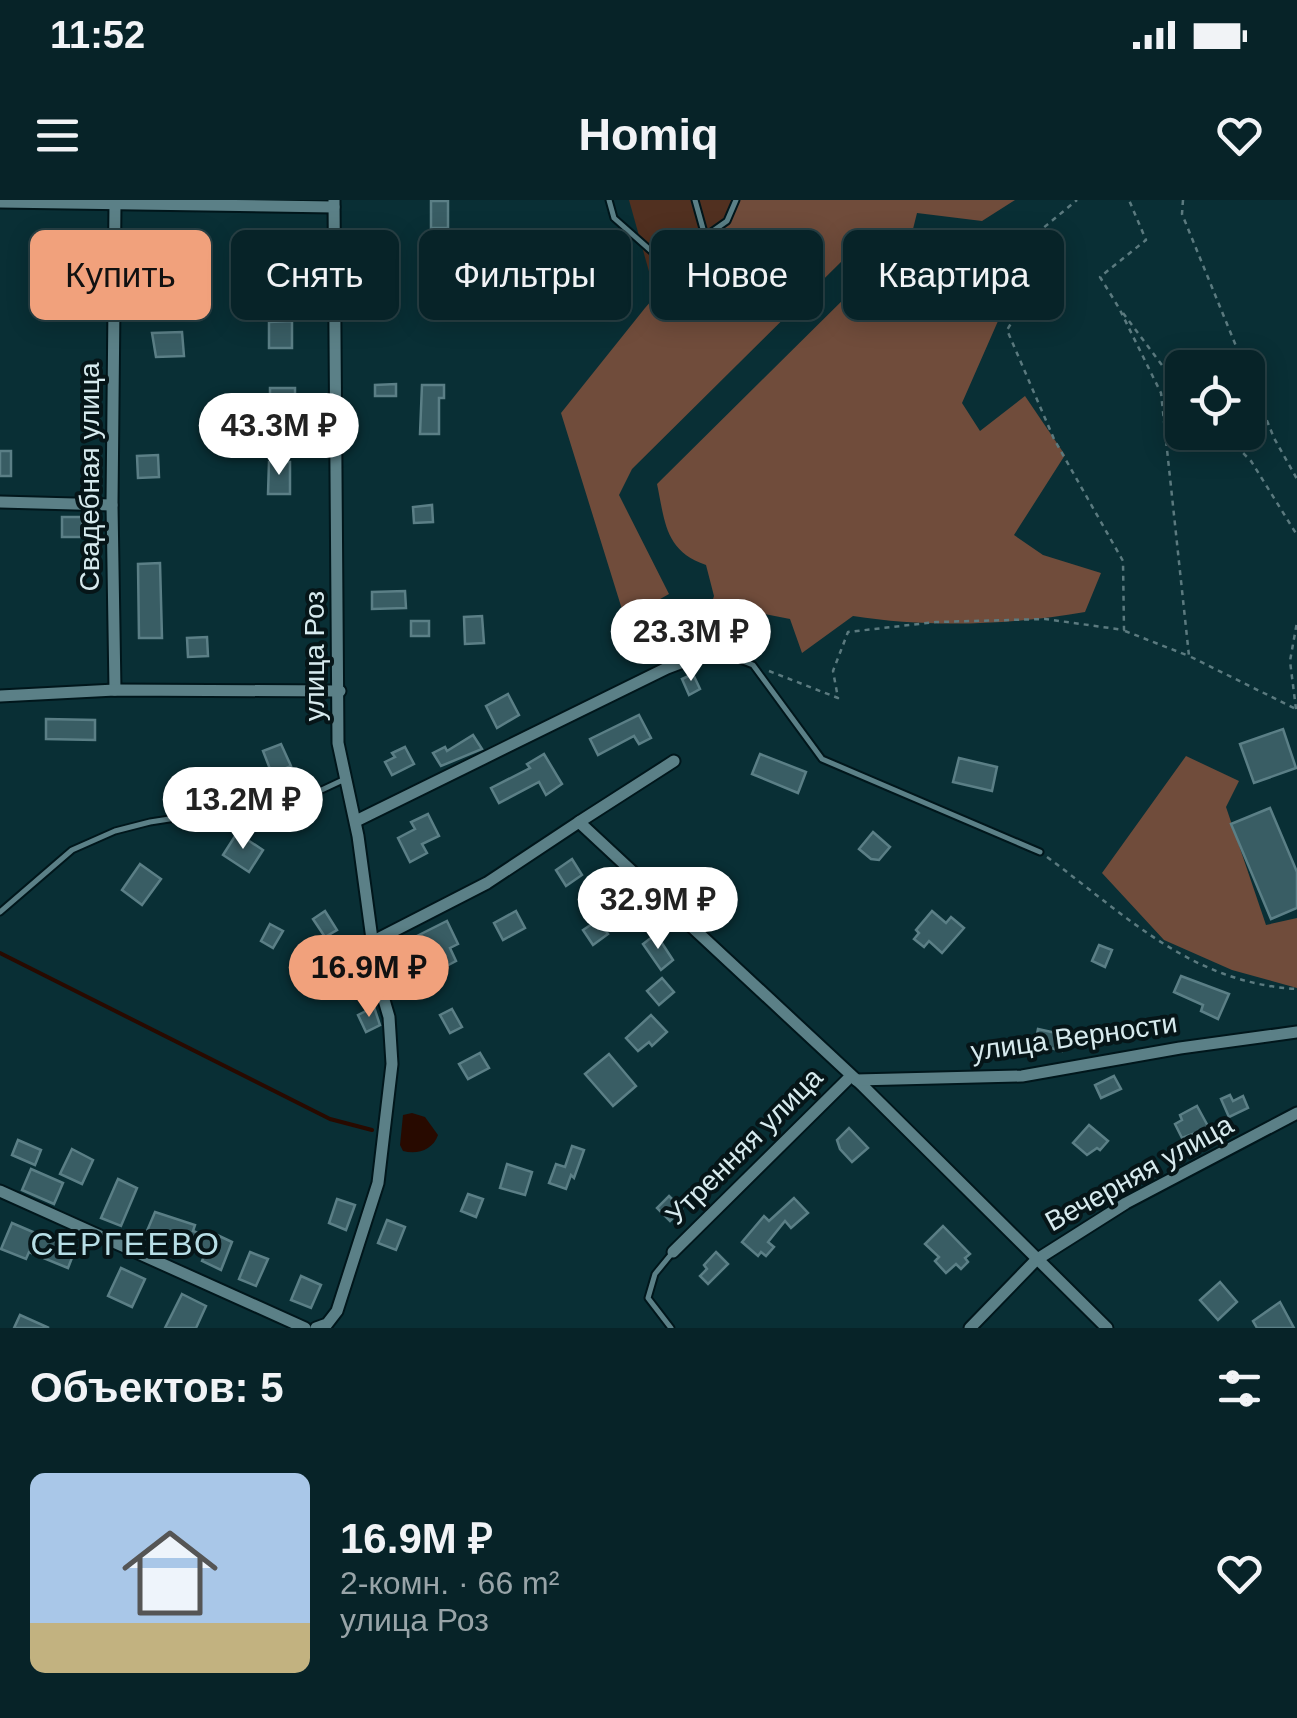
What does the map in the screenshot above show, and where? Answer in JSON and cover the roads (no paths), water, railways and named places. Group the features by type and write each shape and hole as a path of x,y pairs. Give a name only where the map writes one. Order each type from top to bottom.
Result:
{"street":[{"path":"0,202 334,203"},
{"name":"Свадебная улица","path":"115,203 115,690"},
{"name":"улица Роз","path":"316,1328 327,1324 336,1311 378,1183 392,1064 390,1018 378,976 356,820 338,743 334,203"},
{"path":"0,502 112,505"},
{"path":"356,820 696,656"},
{"path":"0,696 115,690 340,691"},
{"path":"374,940 487,883 674,761"},
{"path":"579,822 854,1078 1107,1328"},
{"name":"улица Верности","path":"854,1078 1022,1076 1297,1032"},
{"name":"Утренняя улица","path":"673,1252 854,1078"},
{"name":"Вечерняя улица","path":"970,1328 1036,1260 1126,1203 1297,1113"},
{"path":"0,1191 305,1328"}],"lane":[{"path":"608,200 614,218 651,251"},
{"path":"695,200 704,230"},
{"path":"715,230 728,221 736,200"},
{"path":"696,656 730,656 754,665 822,759 1040,852"},
{"path":"0,912 72,850 115,831 208,813 264,816 344,779"},
{"path":"671,1328 648,1298 655,1274 673,1252"}],"waterway":[{"path":"0,953 330,1119 372,1130"}],"district":[{"name":"СЕРГЕЕВО","path":"126,1244"}]}
